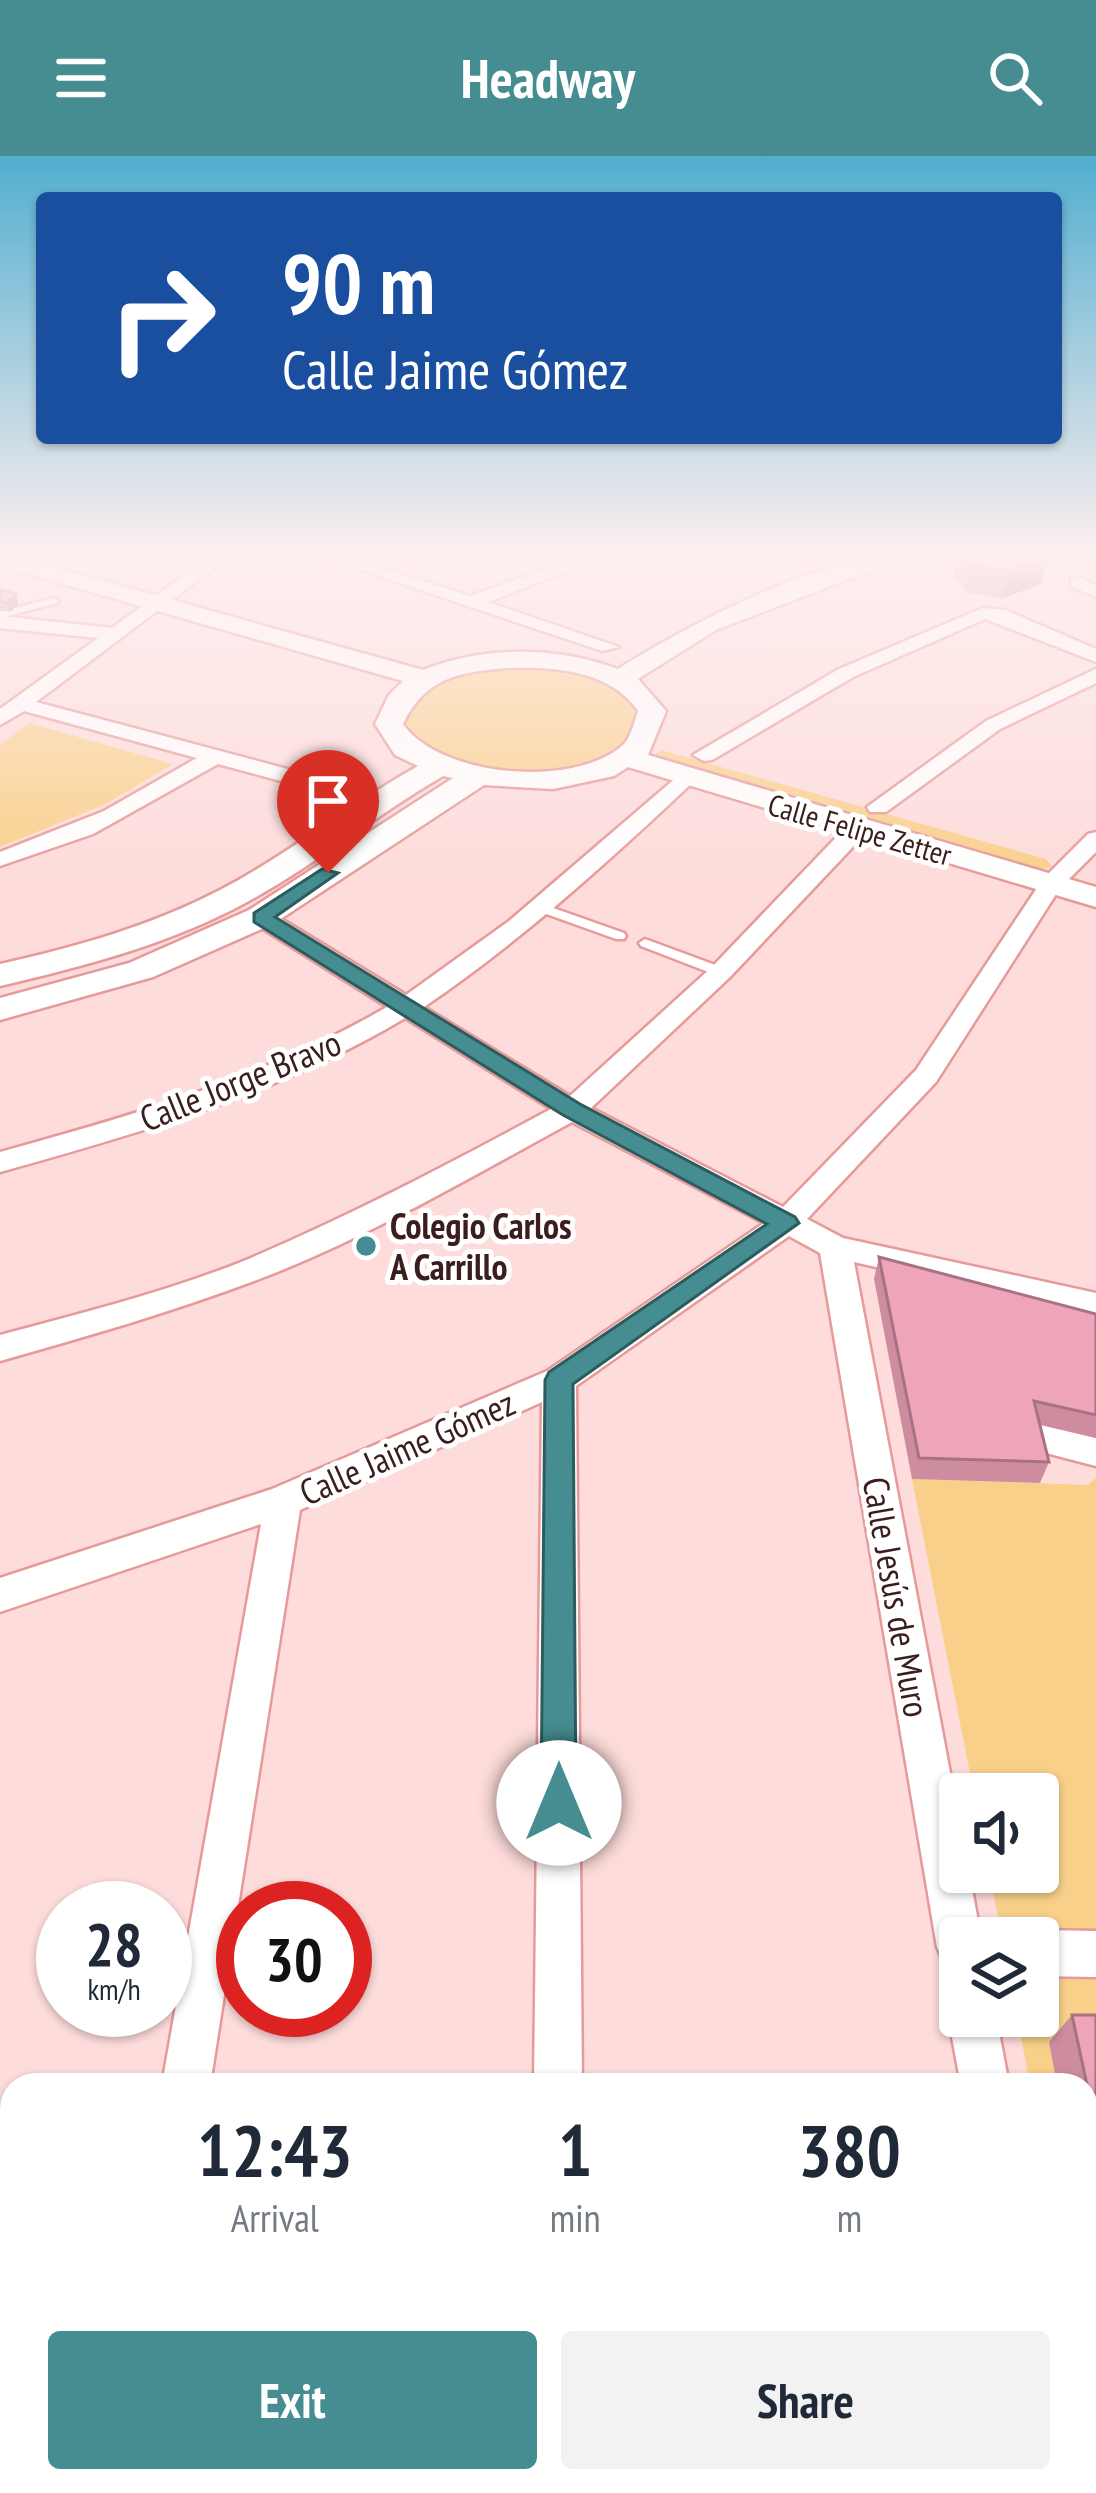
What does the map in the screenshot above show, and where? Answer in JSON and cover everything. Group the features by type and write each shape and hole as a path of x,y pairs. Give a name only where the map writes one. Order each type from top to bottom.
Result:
{"main road":[{"path":"376,665 425,679"},
{"path":"477,665 425,679 396,702 390,725 394,737 436,768 474,778 541,781 602,768 636,747 652,711 620,679 575,665"},
{"path":"620,679 643,665"},
{"path":"365,693 396,702"},
{"name":"Calle Felipe Zetter","path":"636,747 867,818 1096,897"},
{"path":"0,975 114,945 232,897 377,800 436,768"},
{"path":"0,1009 141,970 261,917 474,778"},
{"name":"Calle Felipe Zetter","path":"867,818 1089,855"}],"street":[{"path":"7,707 73,665"},
{"name":"Calle Jorge Bravo","path":"0,1162 198,1103 311,1057 408,1006 542,908 694,767 865,665"},
{"path":"0,1348 254,1269 424,1190 572,1110 721,971 867,818 993,725 1096,675"},
{"path":"7,707 377,800"},
{"path":"0,860 118,814 215,756"},
{"name":"Calle Jaime Gómez","path":"0,1595 284,1501 559,1380 786,1223 926,1076 1051,884 1089,855"},
{"path":"261,917 572,1110 835,1247 1096,1305"},
{"name":"Calle Jesús de Muro","path":"835,1247 955,1917"},
{"path":"558,2073 559,1380"},
{"path":"1031,1436 1096,1452"},
{"path":"188,2073 284,1501"},
{"path":"1059,1953 1096,1954"},
{"path":"976,2037 983,2073"}],"lane":[{"path":"542,908 620,936"},
{"path":"645,943 721,971"}],"shaded area":[{"path":"508,666 567,670 605,681 632,705 637,724 619,744 594,759 530,773 463,766 435,755 409,734 406,714 421,691 448,677"},
{"path":"29,723 173,764 106,804 0,847 0,745"},
{"path":"661,750 1046,859 1052,867 1039,869 652,758"},
{"path":"1096,1478 1096,2073 1028,2073 1021,2037 1059,2037 1059,1917 998,1917 993,1893 1059,1893 1059,1773 970,1773 912,1479 1088,1485"}],"building":[{"path":"879,1257 1096,1314 1096,1415 1034,1401 1049,1462 919,1458"},
{"path":"1072,2015 1096,2015 1096,2073 1084,2073"}],"place":[{"name":"Colegio Carlos A Carrillo","path":"366,1246"}],"route":[{"path":"328,873 261,917 572,1110 786,1223 559,1380 559,1803"}]}
